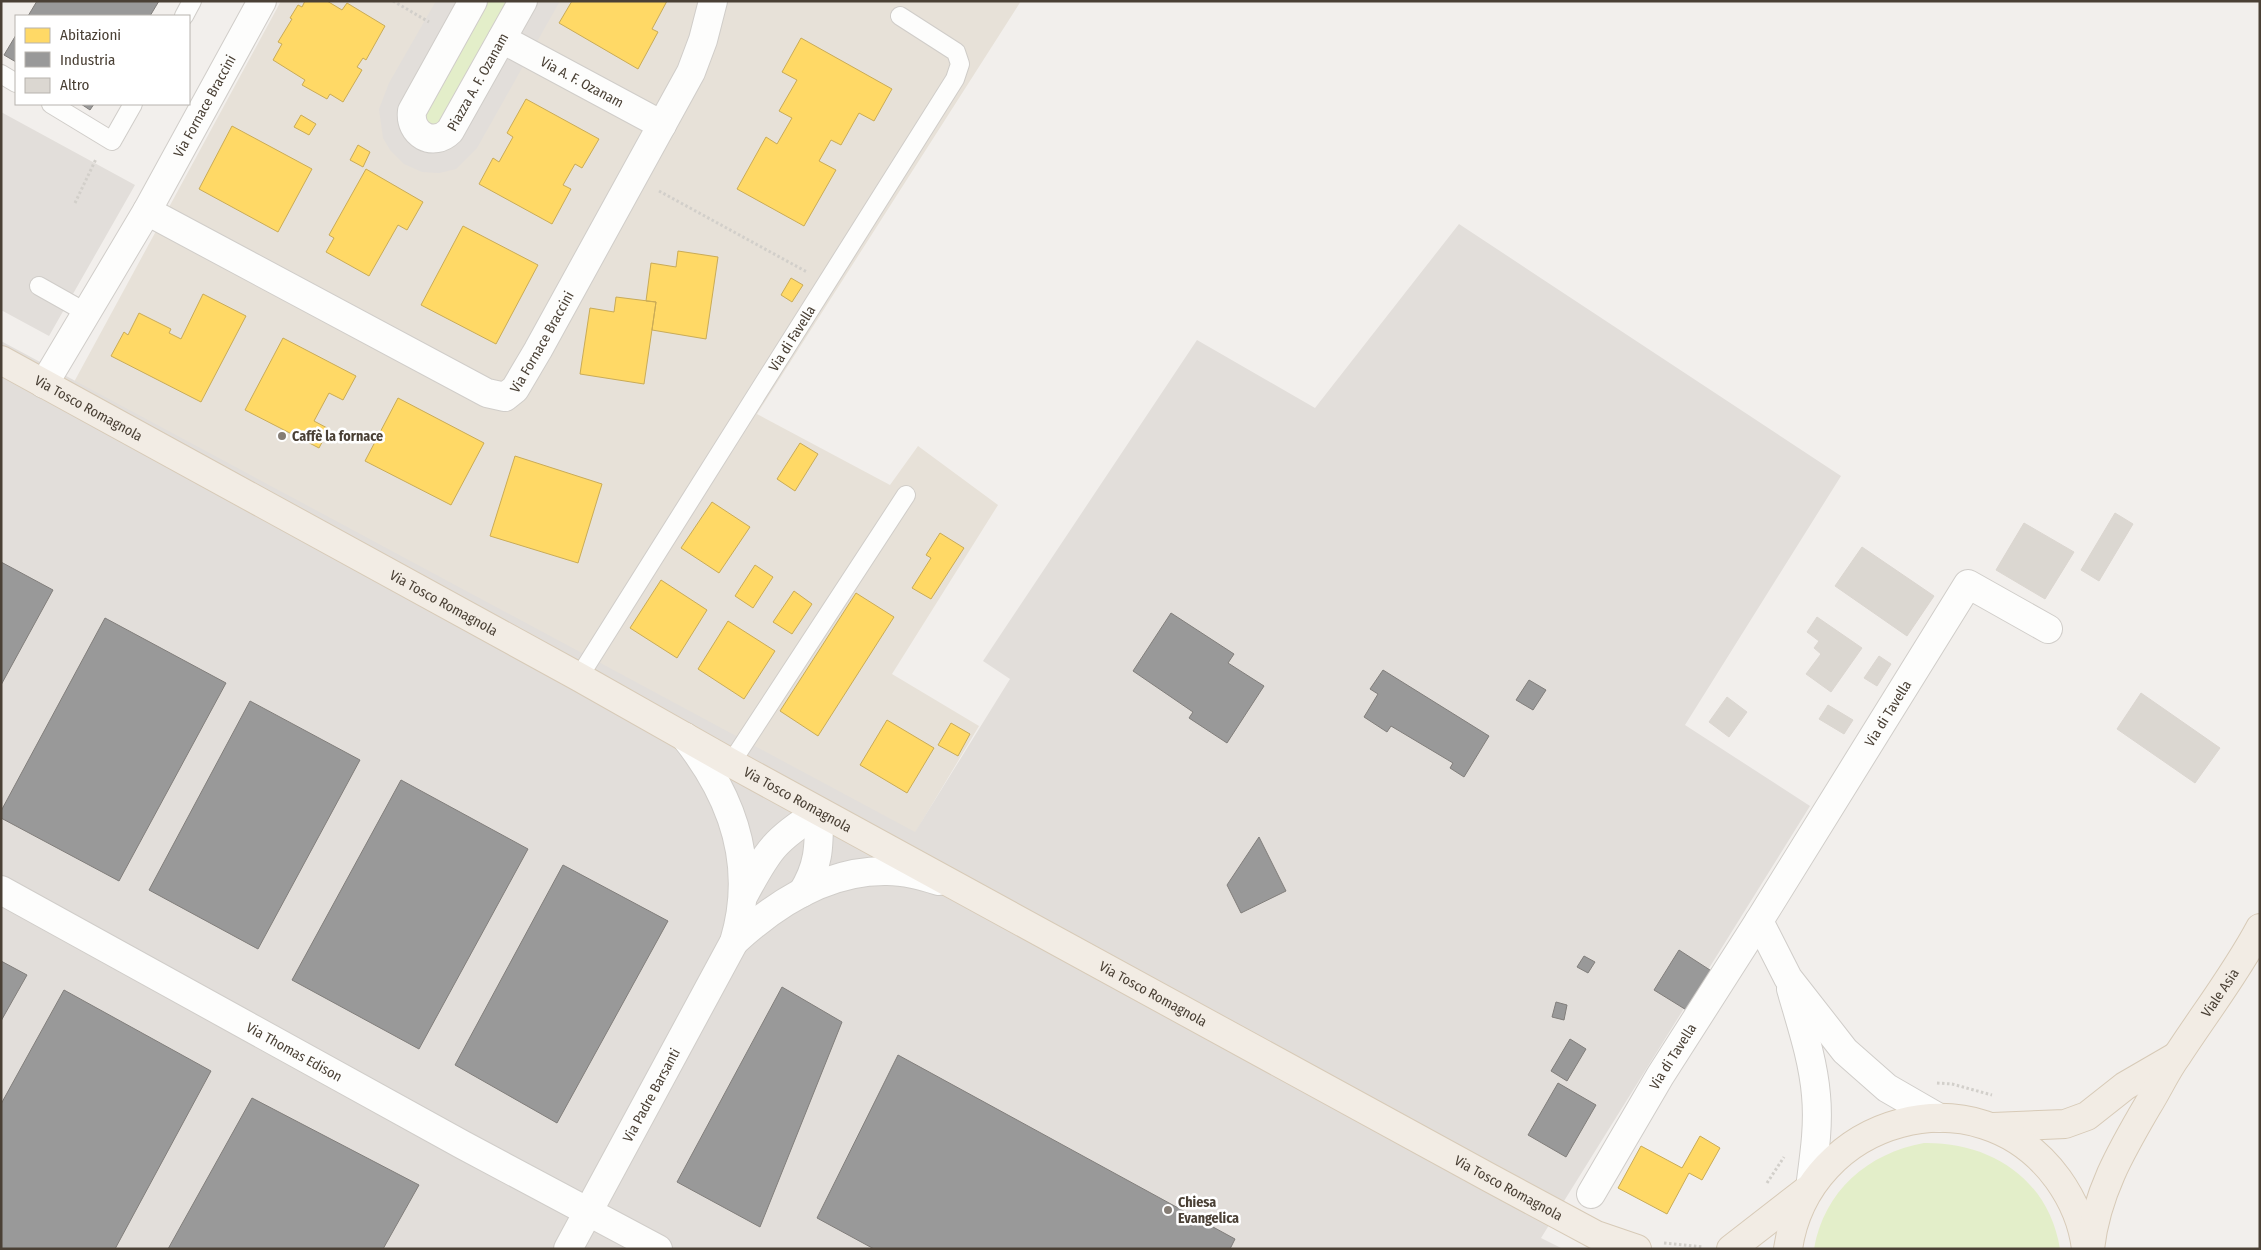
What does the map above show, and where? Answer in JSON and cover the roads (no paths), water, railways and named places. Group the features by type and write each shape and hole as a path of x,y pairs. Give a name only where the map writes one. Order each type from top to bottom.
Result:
{"main road":[{"name":"Via Tosco Romagnola","path":"1,360 579,677 819,812 1605,1242 1637,1249"},
{"name":"Viale Asia","path":"2088,1249 2110,1172 2176,1056 2237,968 2260,928"},
{"path":"1989,1127 2065,1124 2087,1116 2125,1086 2176,1056"},
{"path":"1788,1249 1794,1220 1810,1188 1825,1167 1844,1150 1865,1136 1889,1126 1914,1119 1939,1118 1964,1120 1989,1127 2027,1148 2052,1170 2066,1191 2078,1214 2088,1249"},
{"path":"1722,1247 1810,1188"}],"street":[{"name":"Via Fornace Braccini","path":"44,384 147,211 262,1"},
{"name":"Piazza A. F. Ozanam","path":"473,1 412,111 415,128 420,135 427,139 436,140 445,136 450,131 523,1"},
{"name":"Via Fornace Braccini","path":"147,211 487,393 505,397 515,389 538,350 662,125 697,58 713,1"},
{"name":"Via A. F. Ozanam","path":"502,40 662,125"},
{"name":"Via di Tavella","path":"1591,1194 1660,1076 1759,921 1968,584 2048,629"},
{"name":"Via Padre Barsanti","path":"685,737 703,760 714,779 736,829 741,857 744,895"},
{"path":"802,893 816,868 819,845 819,812"},
{"name":"Via Padre Barsanti","path":"568,1249 734,942 744,895 760,864 778,841 790,830 819,812"},
{"name":"Via Padre Barsanti","path":"734,942 776,908 802,893 843,876 873,871 912,874 952,884"},
{"name":"Via Thomas Edison","path":"1,890 463,1145 658,1249"},
{"path":"1759,921 1788,978 1845,1051 1871,1076 1887,1088 1939,1118"},
{"path":"1788,978 1811,1062 1816,1095 1816,1130 1810,1188"}],"lane":[{"path":"185,15 192,1"},
{"name":"Via di Favella","path":"579,677 955,79 960,64 956,52 900,16"},
{"path":"1,74 15,82"},
{"path":"52,105 112,141 132,105"},
{"path":"39,286 87,313"},
{"path":"731,763 906,495"}],"place":[{"name":"Caffè la fornace","path":"282,436"},
{"name":"Chiesa Evangelica","path":"1168,1210"}]}
